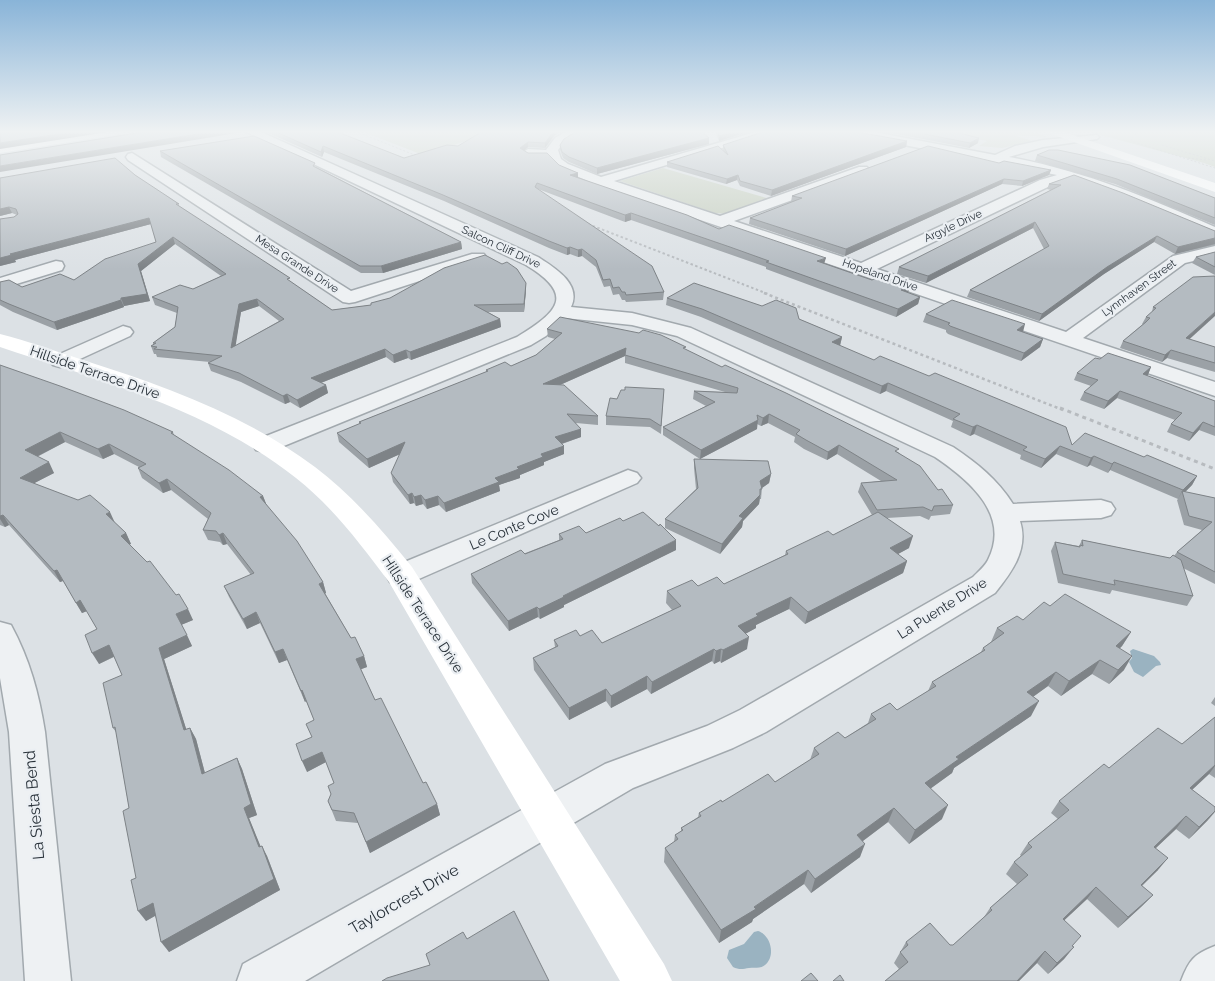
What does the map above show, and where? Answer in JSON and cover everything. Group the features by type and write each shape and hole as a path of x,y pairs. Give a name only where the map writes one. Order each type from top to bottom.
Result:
{"main road":[{"path":"1185,177 1215,188"},
{"name":"Hillside Terrace Drive","path":"0,340 167,396 221,420 265,444 306,472 335,499 373,540 401,575 647,981"}],"street":[{"name":"Mesa Grande Drive","path":"157,177 349,298 505,248"},
{"name":"Salcon Cliff Drive","path":"344,177 548,269 564,287 565,295 562,312"},
{"name":"Hopeland Drive","path":"589,177 1215,389"},
{"path":"600,181 615,177"},
{"path":"720,221 843,177"},
{"name":"Argyle Drive","path":"863,270 1045,183 1066,177"},
{"path":"1077,177 1126,194 1215,233"},
{"name":"Lynnhaven Street","path":"1069,339 1179,259 1215,251"},
{"path":"0,284 56,266"},
{"path":"265,444 524,341 543,329 562,312"},
{"name":"La Puente Drive","path":"548,817 637,767 735,731 984,585 1001,566 1008,551 1010,536 1004,513 980,478 965,465 944,452 675,329 646,321 562,312"},
{"path":"60,361 123,332"},
{"name":"Le Conte Cove","path":"401,575 628,478"},
{"path":"1004,513 1101,509"},
{"name":"La Siesta Bend","path":"0,634 14,666 22,698 27,732 48,981"},
{"name":"Taylorcrest Drive","path":"260,981 548,817"}],"path":[{"path":"580,221 1215,470"}],"green space":[{"path":"634,177 693,177 770,199 727,214 715,213 620,181"}],"water":[{"path":"1133,649 1154,656 1161,665 1156,666 1143,677 1134,672 1129,662 1132,658 1130,651"},
{"path":"758,931 769,941 771,951 768,961 765,965 759,967 737,969 733,967 727,958 729,950 744,944 754,932"}],"building":[{"path":"138,177 290,278 287,279 332,310 371,305 371,303 390,298 444,268 485,255 502,264 507,262 517,269 526,283 524,304 474,305 500,319 410,352 406,350 393,355 385,349 311,378 326,385 297,400 287,394 283,396 239,373 208,363 222,356 154,349 157,347 151,346 175,327 178,307 152,297 180,285 193,289 226,274 173,237 138,264 147,294 121,298 121,300 54,322 0,300 0,282 9,280 22,287 60,274 74,280 105,259 156,242 149,218 0,258 0,219 14,217 18,214 16,209 9,207 0,209 0,178","holes":["257,299 284,319 231,348 239,304"]},
{"path":"205,177 334,177 461,242 381,266 360,266"},
{"path":"398,177 575,177 687,215 719,229 729,225 826,258 817,261 872,280 880,276 910,286 901,290 920,297 898,309 766,262 769,261 730,247 631,213 625,215 537,183 535,187 652,266 664,292 626,295 619,287 613,288 610,279 603,280 596,260 582,249 567,248"},
{"path":"739,177 808,177 772,190 740,181"},
{"path":"844,177 1034,177 1023,181 1004,179 846,249 750,218 802,198 792,196"},
{"path":"1069,177 1079,177 1215,231 1215,238 1178,247 1157,236 1107,267 1042,314 970,290 1049,246 1035,222 928,276 899,267 1061,185 1049,184"},
{"path":"1110,177 1160,177 1215,198 1215,218"},
{"path":"1215,252 1215,267 1196,257"},
{"path":"1215,276 1215,312 1186,338 1215,347 1215,363 1171,350 1165,355 1123,341 1150,318 1146,317 1156,308 1153,307 1193,277"},
{"path":"694,283 762,306 776,300 796,308 799,319 842,337 832,342 874,360 880,356 929,376 935,373 1066,427 1072,445 1085,433 1144,457 1147,455 1197,476 1183,490 1114,462 1112,464 1094,456 1091,458 1060,446 1045,459 1023,450 1027,447 977,425 973,427 953,419 960,414 888,383 882,386 702,309 667,298"},
{"path":"952,300 1025,324 1017,330 1043,339 1024,353 950,326 948,324 950,323 926,314"},
{"path":"560,317 639,333 643,330 661,335 722,367 725,365 786,393 899,449 895,451 920,466 938,490 942,489 953,505 934,506 932,511 923,507 877,510 861,483 897,480 839,445 828,452 796,434 800,430 769,414 763,418 757,415 758,420 701,450 663,427 715,402 694,391 737,393 738,388 625,355 626,348 543,384 564,385 598,416 567,414 581,429 555,437 564,446 541,454 543,457 495,478 499,482 444,503 438,496 425,500 421,495 414,497 412,493 408,495 391,473 405,442 367,459 337,433 361,423 359,422 488,371 486,370 505,362 511,366 536,355 562,333 547,329"},
{"path":"1108,353 1151,367 1143,374 1215,401 1215,427 1203,422 1193,433 1171,424 1182,413 1120,391 1108,401 1084,392 1098,380 1077,373 1095,358 1100,359"},
{"path":"0,365 124,410 173,432 171,433 229,470 263,496 260,497 297,541 323,582 319,584 351,638 355,637 364,656 356,659 375,700 381,698 423,783 426,782 437,804 366,842 354,813 332,810 328,801 331,794 328,786 334,783 322,752 302,761 296,744 312,737 306,724 314,720 302,690 283,649 275,652 256,612 243,619 224,586 254,573 223,533 219,535 216,531 203,530 211,513 167,479 159,483 138,468 146,464 109,444 98,449 60,432 25,450 49,462 20,478 78,500 90,495 110,512 106,514 126,533 121,536 147,562 150,561 176,595 179,594 188,609 176,614 187,635 159,648 184,730 190,728 202,774 237,758 251,804 244,808 259,847 262,846 274,879 161,942 153,903 138,911 131,880 136,878 123,811 129,808 115,727 113,728 103,683 122,675 109,645 92,653 85,635 97,629 80,600 76,603 57,570 54,571 3,515 0,516"},
{"path":"625,387 664,389 661,426 650,419 606,416 610,398 617,399 621,390 625,390"},
{"path":"694,459 768,461 771,474 760,481 762,489 760,489 760,495 739,516 743,518 722,544 665,519 698,488"},
{"path":"1182,491 1215,498 1215,572 1177,552 1212,522 1189,516"},
{"path":"643,512 659,526 660,524 676,540 564,597 508,621 471,574 521,550 525,554 563,539 559,534 579,526 586,533 620,518 623,521"},
{"path":"878,512 913,536 890,548 907,561 808,612 791,597 756,614 758,616 738,626 749,637 723,650 716,651 714,649 652,682 647,676 611,696 606,689 569,708 533,658 558,646 554,640 576,630 580,636 592,630 602,643 681,606 667,591 692,580 698,586 717,577 724,584 788,554 786,551 828,531 833,535"},
{"path":"1082,540 1170,558 1173,555 1181,560 1193,596 1114,580 1115,585 1063,574 1055,542 1080,547 1080,545 1083,546"},
{"path":"1065,594 1131,632 1116,646 1132,656 1118,670 1100,660 1069,681 1056,672 1027,692 1039,701 956,757 959,759 925,783 948,805 915,830 894,808 857,835 865,844 815,879 808,870 754,907 756,909 721,930 665,848 678,839 675,835 683,830 681,828 701,816 699,813 721,800 722,802 768,774 775,782 819,754 814,748 838,732 845,738 876,719 871,714 890,703 897,710 936,686 932,682 985,650 983,648 1004,633 997,628 1017,616 1023,620 1044,602 1050,606"},
{"path":"1215,717 1215,765 1190,788 1215,807 1215,811 1199,827 1186,816 1154,847 1168,858 1141,885 1153,895 1128,917 1096,887 1063,919 1081,936 1072,946 1074,947 1057,963 1045,951 1017,981 885,981 908,962 900,952 908,945 906,942 930,923 950,945 953,945 992,910 990,908 1028,875 1014,862 1032,847 1028,843 1069,810 1059,801 1104,764 1109,768 1158,728 1182,744"},
{"path":"514,911 549,981 382,981 430,965 426,954 463,932 467,939"},
{"path":"811,973 818,981 801,981"},
{"path":"840,975 844,981 833,981"}]}
